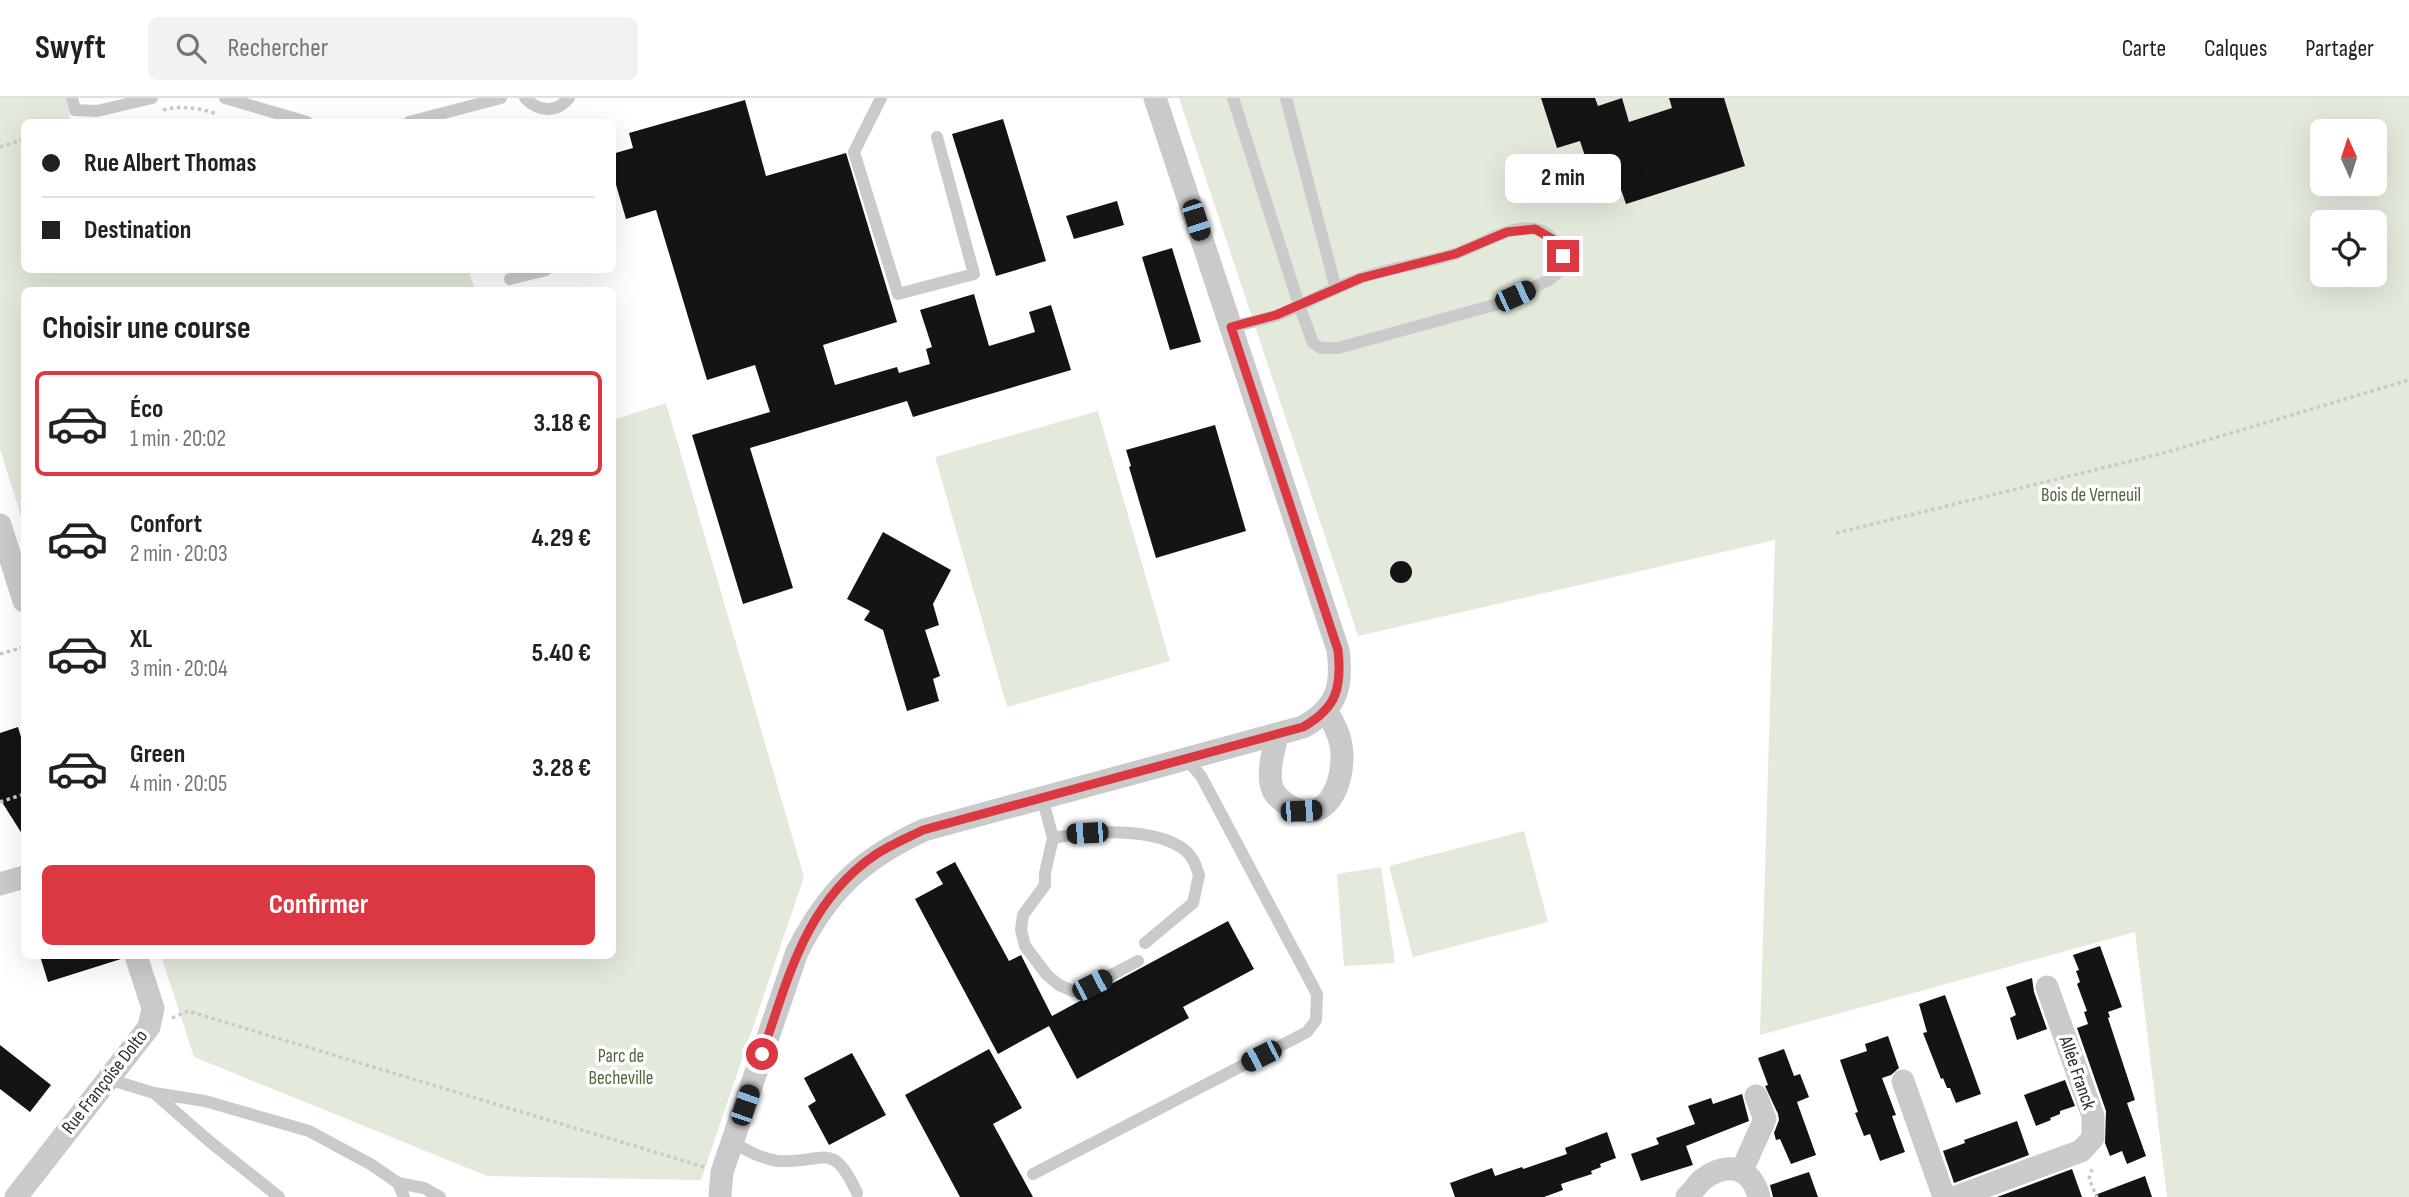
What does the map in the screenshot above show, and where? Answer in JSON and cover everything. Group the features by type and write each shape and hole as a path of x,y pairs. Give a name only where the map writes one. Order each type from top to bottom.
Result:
{"street":[{"path":"720,1197 722,1172 797,952 830,897 874,856 923,830 1303,727 1326,710 1335,698 1340,671 1338,650 1156,98"},
{"path":"0,526 21,592"},
{"path":"1277,735 1271,771 1272,789 1285,804 1301,811 1317,810 1330,801 1340,783 1341,744 1337,729 1326,710"},
{"path":"0,884 21,878"},
{"name":"Rue Françoise Dolto","path":"16,1197 149,1027 153,1008 137,959"},
{"name":"Allée Franck","path":"1956,1197 2081,1151 2093,1138 2093,1116 2047,987"},
{"path":"1903,1081 1944,1197"},
{"path":"1742,1170 1765,1119 1756,1096"},
{"path":"1687,1197 1703,1180 1719,1171 1742,1170 1749,1175 1759,1197"}],"lane":[{"path":"72,98 75,110 97,111 152,98"},
{"path":"225,98 297,119"},
{"path":"420,119 501,98"},
{"path":"526,98 534,106 553,116 569,98"},
{"path":"881,98 854,152 898,294 974,274 937,137"},
{"path":"1231,327 1276,315 1299,305 1336,289 1361,278 1455,254 1507,232 1535,229 1554,240 1563,256 1563,269 1549,280 1497,304 1338,348 1321,348 1313,343 1299,305 1234,98"},
{"path":"1286,98 1336,289"},
{"path":"510,279 533,273"},
{"path":"1033,1174 1307,1032 1316,1020 1317,993 1201,776 1186,759"},
{"path":"1042,797 1053,838 1045,885 1023,915 1021,930 1025,946 1034,960 1059,985 1073,991 1092,985 1138,961"},
{"path":"1053,838 1101,833 1152,836 1187,852 1199,874 1193,903 1145,943"},
{"path":"108,1079 154,1093 205,1101 309,1131 398,1183 424,1188 440,1197"},
{"path":"154,1093 279,1197"},
{"path":"733,1143 758,1156 778,1161 829,1157 839,1161 857,1193"},
{"path":"398,1183 404,1197"}],"path":[{"path":"152,113 174,107 202,109 222,115"},
{"path":"0,147 21,140"},
{"path":"1836,533 2164,453 2409,380"},
{"path":"0,654 21,648"},
{"path":"0,802 21,795"},
{"path":"149,1027 188,1011 722,1172"}],"green space":[{"path":"0,98 66,98 70,119 21,119 21,273 469,273 474,287 21,287 21,516 0,449"},
{"name":"Bois de Verneuil","path":"1179,98 2409,98 2409,1197 2167,1197 2135,932 1760,1035 1775,540 1358,636"},
{"name":"Parc de Becheville","path":"666,403 804,877 701,1180 487,1176 194,1057 162,959 616,959 616,419"},
{"path":"1098,411 1170,661 1007,707 935,457"},
{"path":"1524,831 1548,922 1413,957 1389,866"},
{"path":"1381,867 1395,963 1344,966 1337,874"}],"building":[{"path":"1541,98 1595,98 1598,106 1622,98 1629,122 1672,108 1669,98 1724,98 1745,166 1626,204 1617,178 1600,184 1593,163 1588,165 1580,141 1557,148"},
{"path":"745,100 766,176 846,153 897,322 823,345 835,385 897,367 899,373 930,364 926,349 932,347 920,310 974,294 989,346 1035,332 1029,312 1051,305 1071,370 913,417 907,401 750,448 793,588 743,604 692,435 770,412 755,365 707,380 656,210 626,219 616,185 616,153 633,148 629,133"},
{"path":"1003,119 1046,261 996,276 952,134"},
{"path":"1117,201 1124,225 1074,239 1066,216"},
{"path":"1172,248 1201,342 1170,350 1142,257"},
{"path":"1215,425 1246,531 1156,558 1126,450"},
{"path":"883,532 951,570 933,604 939,625 925,630 940,676 933,679 939,701 907,711 883,630 864,620 870,611 847,599"},
{"path":"1401,561 1409,564 1412,572 1409,580 1401,583 1393,580 1390,572 1393,564"},
{"path":"18,727 21,737 21,832 0,799 0,733"},
{"path":"955,862 1009,961 1021,955 1052,1016 1228,921 1254,969 1183,1007 1189,1018 1077,1079 1049,1026 998,1054 915,899 943,884 936,872"},
{"path":"2100,946 2122,1007 2108,1012 2108,1018 2135,1100 2127,1103 2146,1156 2127,1164 2122,1151 2110,1156 2105,1143 2106,1111 2077,1028 2088,1024 2084,1012 2087,1011 2077,984 2080,982 2076,971 2079,970 2073,955"},
{"path":"41,959 121,959 48,982"},
{"path":"2032,978 2047,1029 2017,1040 2010,1018 2016,1015 2006,987"},
{"path":"1945,995 1981,1094 1956,1103 1950,1088 1947,1088 1943,1078 1941,1079 1923,1033 1927,1032 1919,1004"},
{"path":"1888,1036 1899,1068 1882,1078 1896,1115 1892,1116 1905,1152 1880,1161 1870,1134 1864,1136 1840,1060 1867,1051 1865,1044"},
{"path":"0,1045 51,1085 30,1112 0,1089"},
{"path":"989,1049 1022,1108 993,1124 1033,1197 960,1197 905,1095"},
{"path":"1784,1049 1794,1076 1800,1074 1809,1097 1797,1102 1816,1155 1791,1164 1780,1139 1776,1140 1774,1133 1779,1120 1778,1114 1765,1086 1768,1085 1758,1058"},
{"path":"852,1053 886,1115 829,1145 808,1106 816,1101 804,1078"},
{"path":"2065,1080 2075,1106 2060,1111 2060,1114 2050,1118 2051,1120 2036,1126 2024,1095"},
{"path":"1742,1094 1749,1121 1686,1146 1693,1165 1641,1181 1631,1154 1659,1144 1656,1138 1695,1124 1688,1106 1711,1098 1713,1104"},
{"path":"2017,1121 2029,1155 1954,1183 1943,1151 1965,1143 1964,1140"},
{"path":"1607,1132 1616,1158 1600,1164 1601,1167 1591,1171 1592,1174 1561,1184 1563,1190 1544,1197 1455,1197 1450,1183 1492,1168 1495,1176 1522,1167 1523,1169 1567,1154 1565,1148"},
{"path":"2072,1169 2082,1197 1997,1197"},
{"path":"1809,1172 1818,1197 1773,1197 1770,1185"},
{"path":"2145,1176 2152,1197 2095,1197 2095,1195"}],"route":[{"path":"762,1054 797,952 812,923 830,897 874,856 923,830 1303,727 1314,721 1335,698 1340,671 1338,650 1231,327 1276,315 1361,278 1455,254 1507,232 1535,229 1554,240 1563,256"}]}
